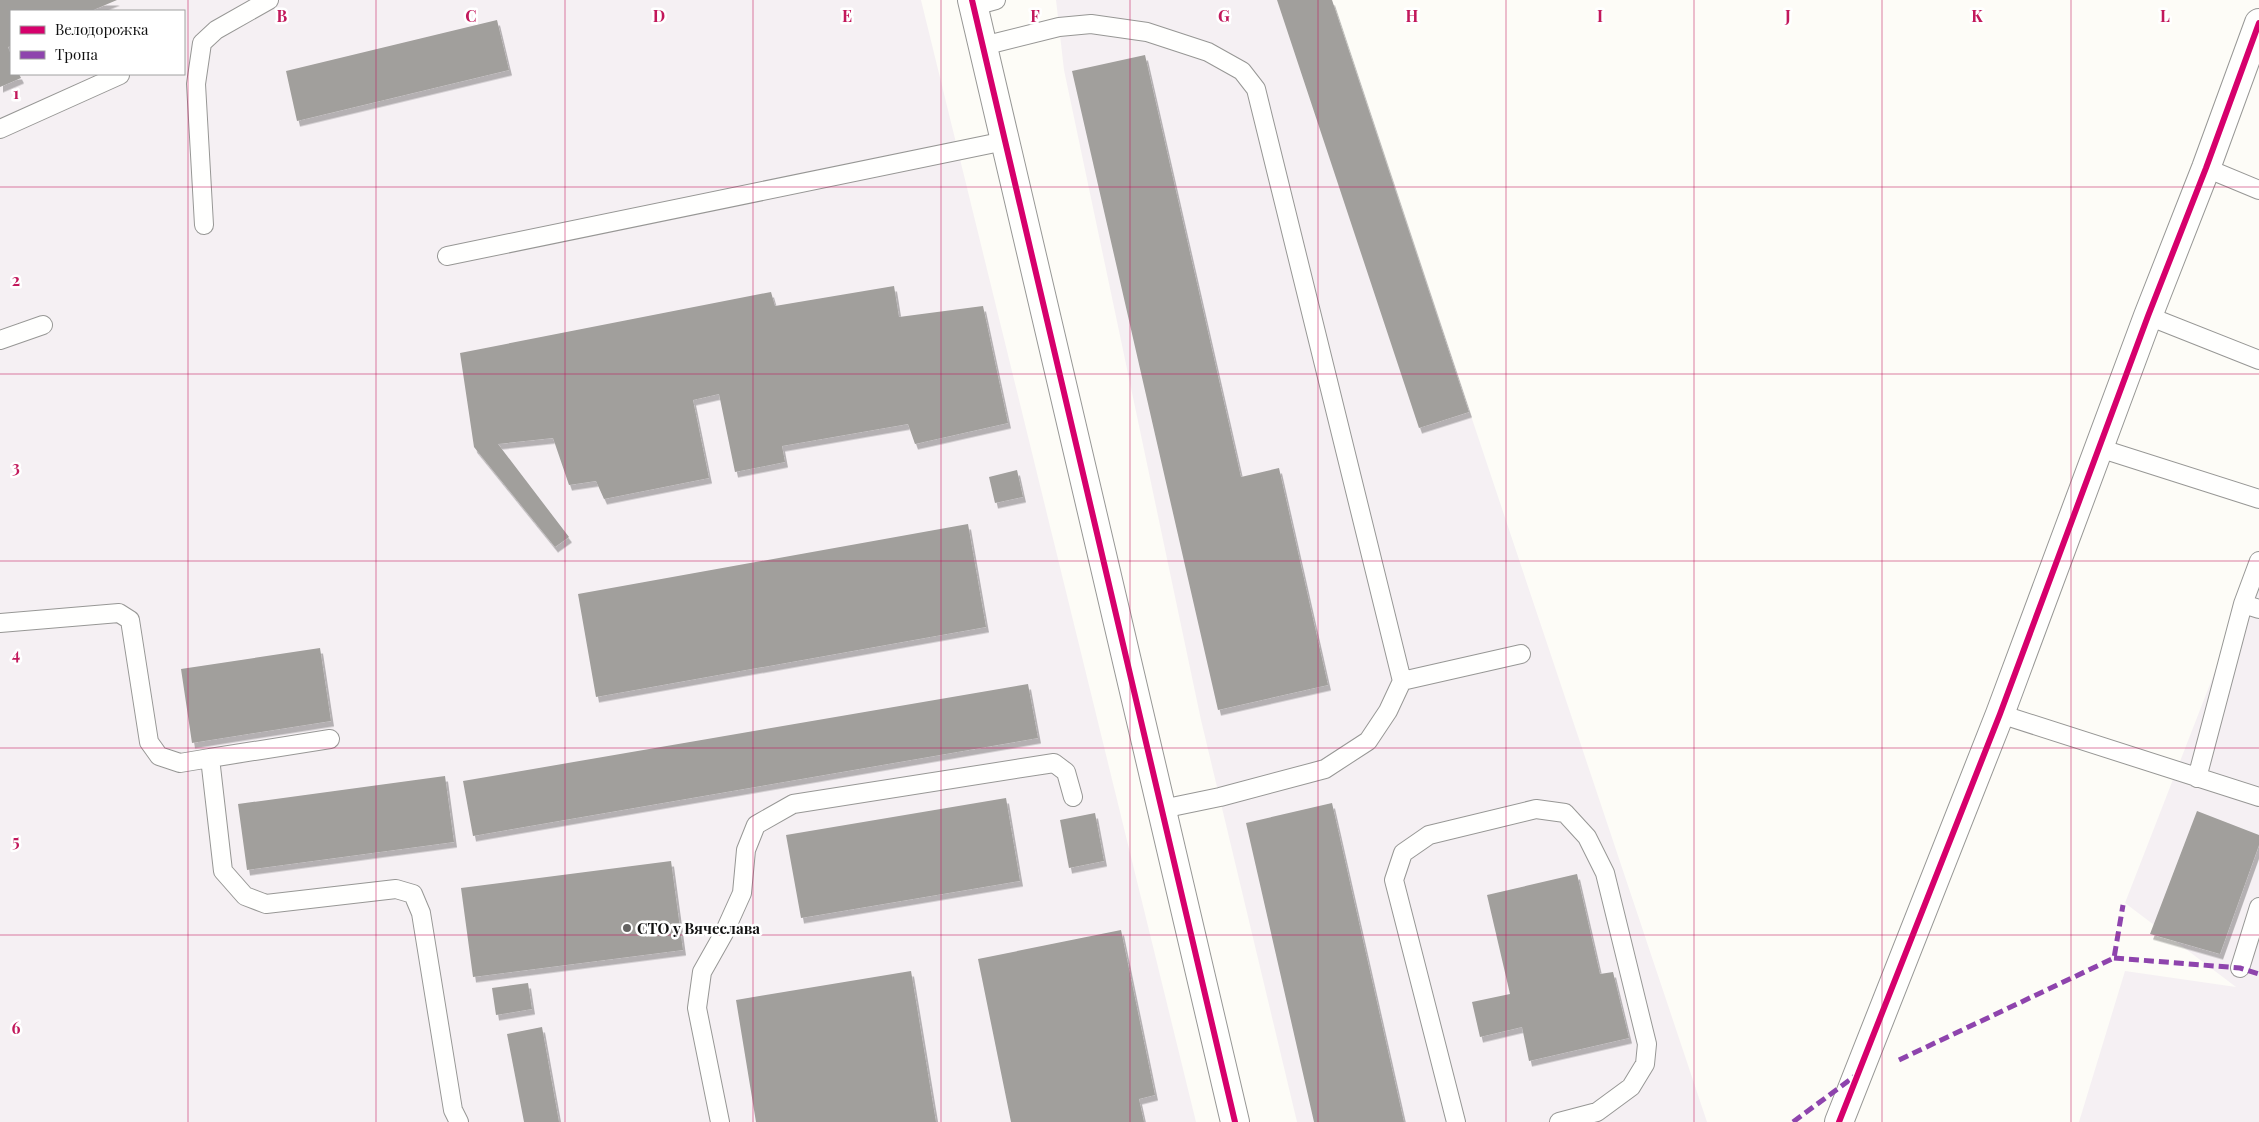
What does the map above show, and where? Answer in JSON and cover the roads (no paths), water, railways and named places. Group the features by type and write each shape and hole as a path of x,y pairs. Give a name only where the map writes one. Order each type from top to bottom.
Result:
{"street":[{"path":"981,2 983,46 1235,1122"},
{"path":"1839,1122 2000,714 2259,23"}],"lane":[{"path":"204,225 196,84 202,43 216,30 269,0"},
{"path":"983,46 1059,27 1091,24 1148,32 1208,52 1242,71 1256,89 1402,681 1388,711 1368,741 1325,769 1220,797 1162,808"},
{"path":"0,129 120,75"},
{"path":"447,256 1005,141"},
{"path":"2206,168 2259,190"},
{"path":"2148,316 2259,360"},
{"path":"0,340 43,325"},
{"path":"2099,448 2259,499"},
{"path":"2197,778 2251,607 2259,561"},
{"path":"0,623 119,614 130,620 150,742 159,756 180,764 330,739"},
{"path":"1402,681 1521,654"},
{"path":"2000,714 2259,797"},
{"path":"210,758 223,871 245,896 266,904 396,889 413,894 422,913 453,1110 459,1122"},
{"path":"720,1122 697,1008 702,972 724,933 742,893 746,850 756,825 793,804 1054,763 1066,772 1074,797"},
{"path":"1456,1122 1394,880 1403,853 1429,835 1536,809 1565,813 1587,837 1605,873 1647,1044 1645,1064 1632,1087 1597,1112 1558,1122"},
{"path":"2240,968 2259,907"}],"place":[{"name":"СТО у Вячеслава","path":"627,928"}]}
